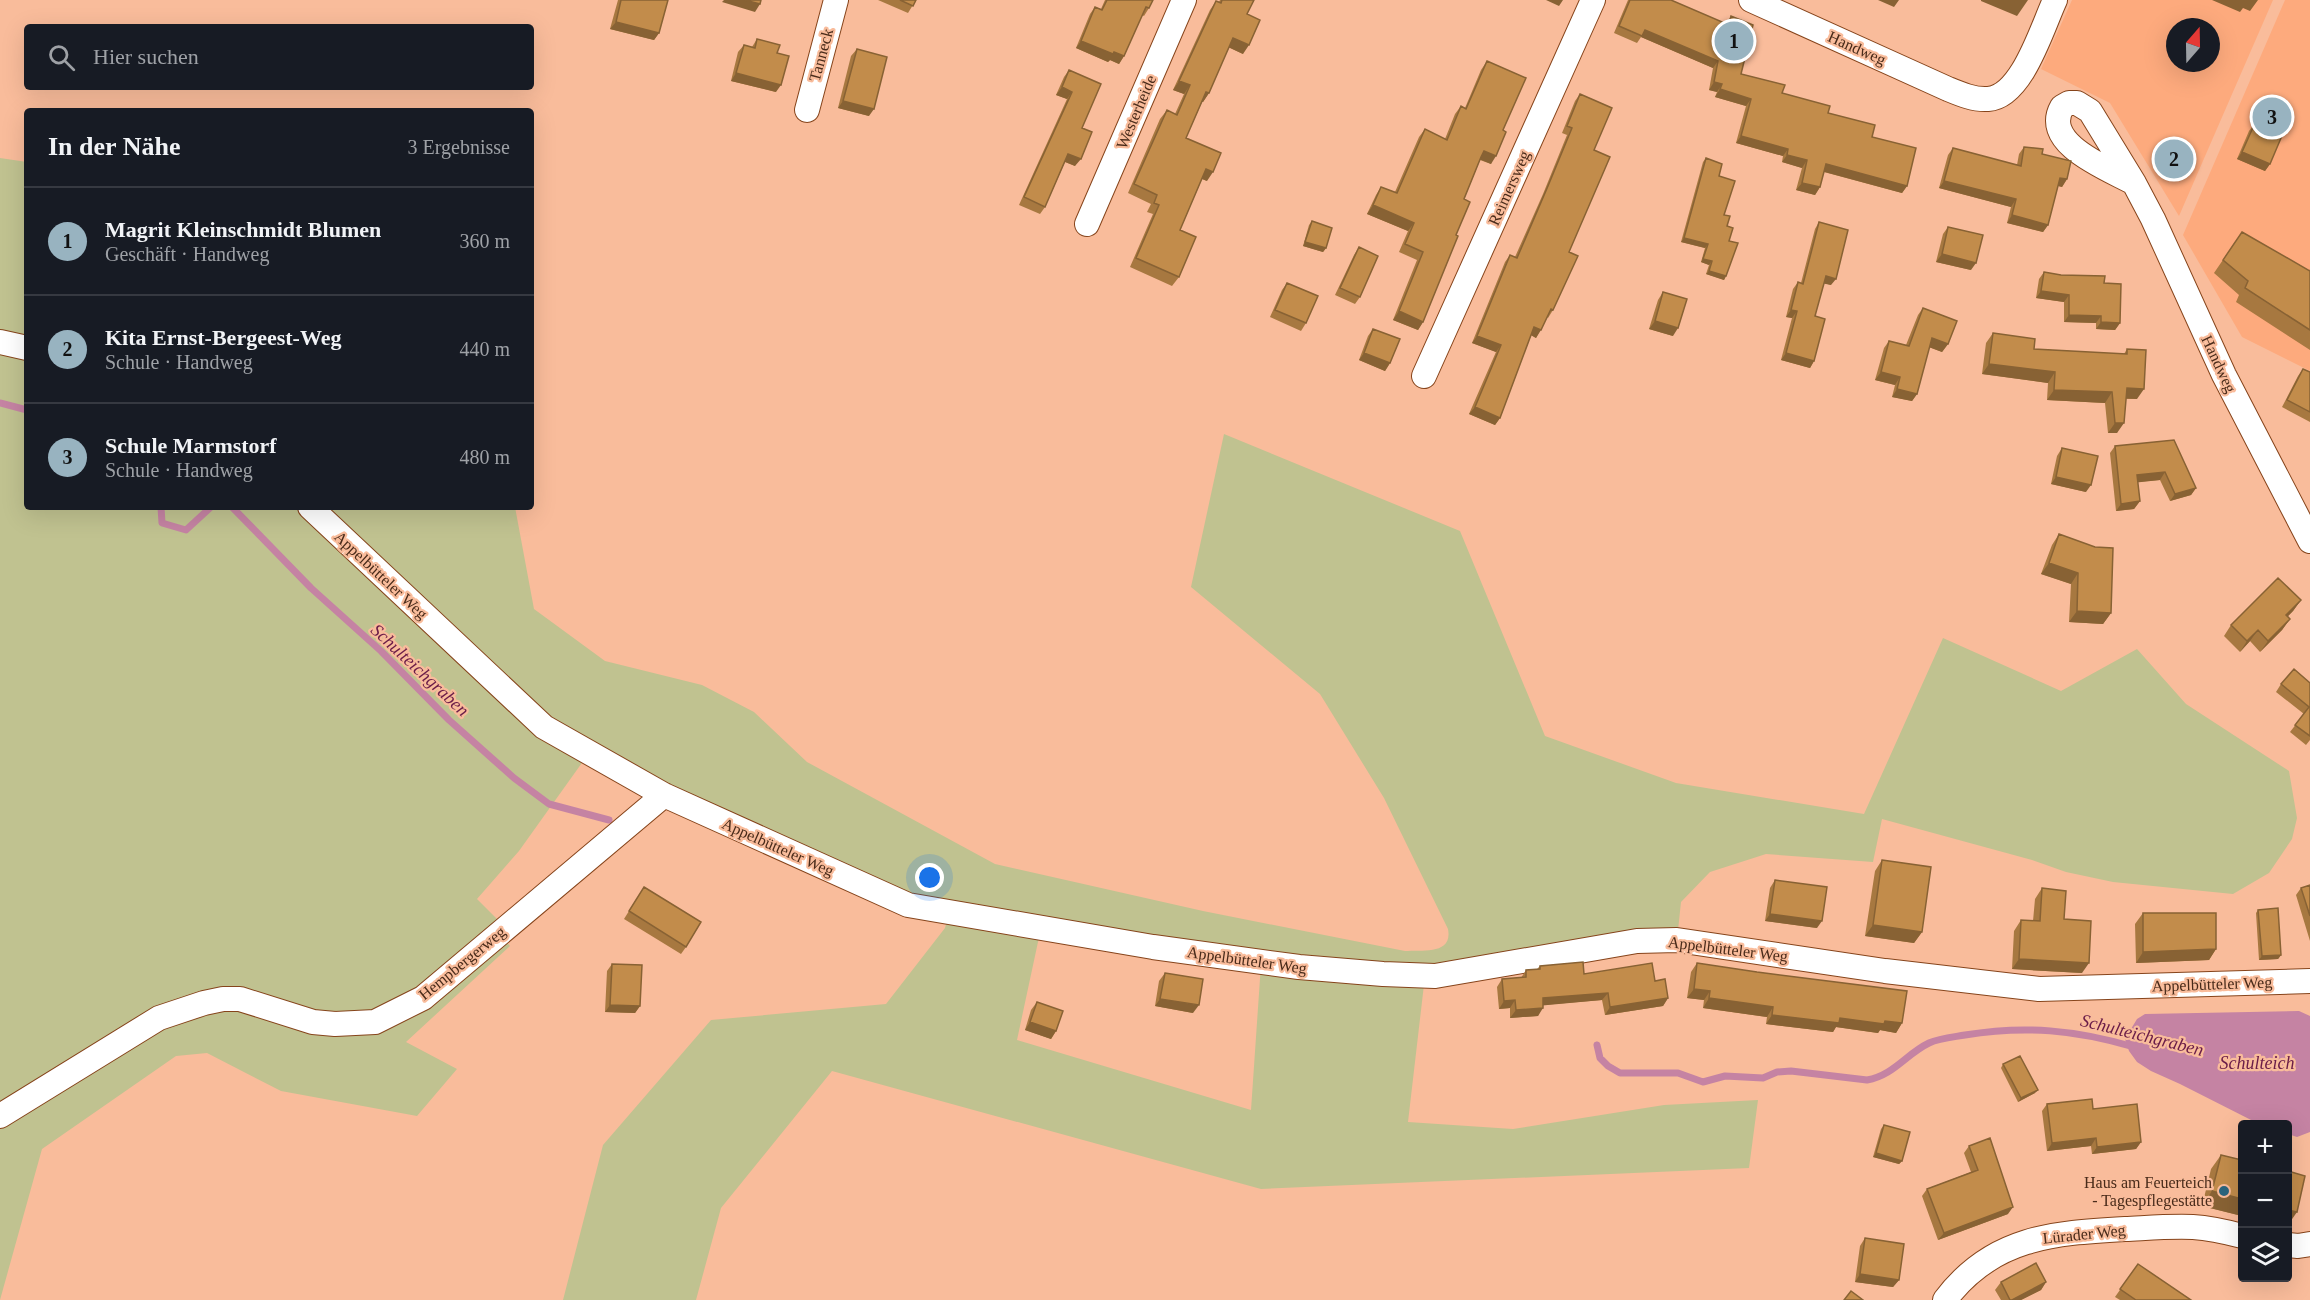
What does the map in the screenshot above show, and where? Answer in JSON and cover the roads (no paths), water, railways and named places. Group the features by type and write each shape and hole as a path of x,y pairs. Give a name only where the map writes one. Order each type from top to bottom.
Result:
{"street":[{"name":"Tanneck","path":"807,110 836,0"},
{"name":"Westerheide","path":"1087,224 1184,0"},
{"name":"Reimersweg","path":"1424,376 1593,0"},
{"name":"Handweg","path":"1751,0 1962,95 1979,99 1998,97 2016,83 2055,0"},
{"name":"Handweg","path":"2134,183 2153,219 2224,375 2310,541"},
{"path":"0,342 24,347"},
{"name":"Appelbütteler Weg","path":"313,510 544,728 664,795 908,905 1153,947 1299,967 1383,974 1435,975 1637,941 1677,940 1885,971 2039,989 2310,981"},
{"name":"Hempbergerweg","path":"0,1116 159,1018 204,1003 223,999 240,999 313,1022 335,1024 375,1022 423,998 664,795"},
{"name":"Lürader Weg","path":"1945,1300 1972,1271 1989,1260 2013,1247 2049,1235 2195,1227 2238,1235"},
{"path":"2292,1245 2310,1244"}],"water":[{"name":"Schulteich","path":"2299,1011 2310,1016 2310,1132 2297,1137 2292,1135 2292,1120 2251,1120 2137,1062 2129,1051 2125,1039 2137,1019 2145,1014"}],"waterway":[{"name":"Schulteichgraben","path":"0,403 24,409"},
{"name":"Schulteichgraben","path":"161,510 162,523 186,530 208,510"},
{"name":"Schulteichgraben","path":"235,510 311,588 381,651 449,720 514,778 549,804 609,820"},
{"name":"Schulteichgraben","path":"1597,1045 1600,1058 1620,1073 1678,1073 1703,1082 1725,1076 1763,1078 1777,1072 1791,1071 1867,1080 1885,1074 1929,1043 1947,1038 2009,1030 2071,1033 2134,1047"}],"place":[{"name":"Magrit Kleinschmidt Blumen","path":"1734,41"},
{"name":"Schule Marmstorf","path":"2272,117"},
{"name":"Kita Ernst-Bergeest-Weg","path":"2174,159"},
{"name":"Haus am Feuerteich - Tagespflegestätte","path":"2224,1191"}]}
